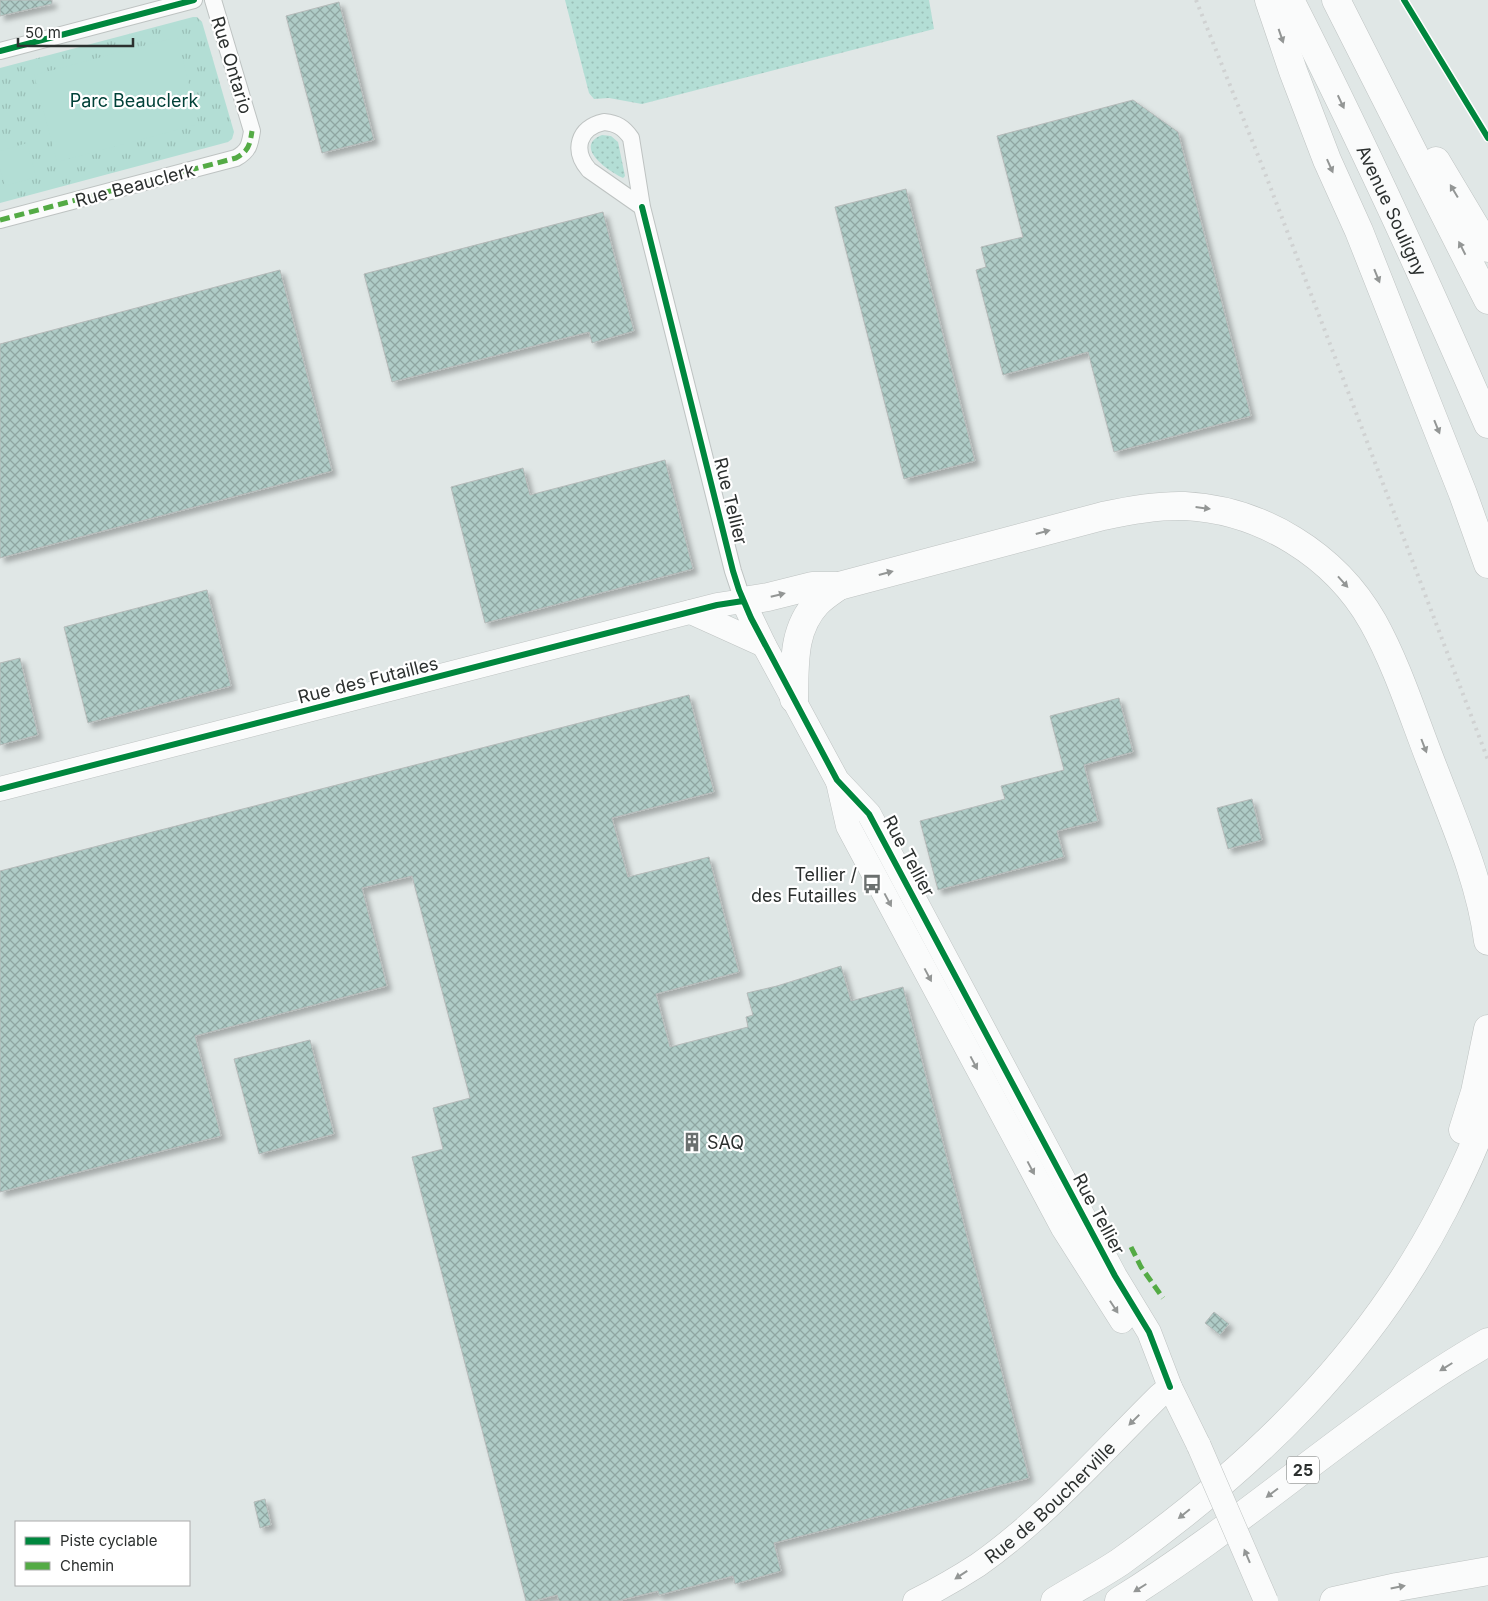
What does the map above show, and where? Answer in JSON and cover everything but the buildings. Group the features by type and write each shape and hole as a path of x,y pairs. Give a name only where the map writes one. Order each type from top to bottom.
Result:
{"highway":[{"path":"1269,0 1293,71 1324,151 1366,248 1463,494 1488,564"},
{"name":"Avenue Souligny","path":"1290,0 1320,58 1421,271 1488,424"},
{"path":"1337,0 1488,248"},
{"path":"1337,0 1488,300"},
{"path":"1421,271 1488,407"},
{"path":"743,601 812,586 839,586 1103,516 1145,508 1184,506 1206,508 1247,518 1286,535 1318,558 1348,586 1383,641 1465,851 1482,907 1488,941"},
{"path":"794,699 796,647 800,629 804,620 817,603 839,586"},
{"path":"1273,1436 1317,1388 1350,1347 1383,1300 1411,1253 1437,1200 1455,1155 1475,1092 1488,1029"},
{"path":"1055,1601 1118,1563 1171,1524 1224,1481 1320,1390 1385,1308 1426,1244 1453,1191 1488,1108"},
{"name":"25","path":"1119,1601 1215,1537 1380,1412 1443,1369 1488,1342"},
{"path":"1334,1601 1397,1587 1488,1571"}],"street":[{"path":"0,51 194,0"},
{"name":"Rue Ontario","path":"213,0 252,130"},
{"name":"Rue Tellier","path":"642,207 589,170 583,163 580,154 582,136 596,124 604,122 620,126 631,138 642,207 733,571 743,601 764,645 837,780 869,814 1114,1276 1149,1332 1170,1387 1200,1446 1266,1601"},
{"name":"Rue Beauclerk","path":"0,220 236,158 244,154 250,144 252,130"},
{"name":"Rue des Futailles","path":"0,789 717,605 743,601"},
{"path":"691,612 764,645"},
{"name":"Rue de Boucherville","path":"915,1601 964,1574 1007,1542 1043,1511 1170,1387"}],"green space":[{"path":"565,0 929,0 934,29 642,104 609,98 594,99 589,93"},
{"name":"Parc Beauclerk","path":"197,17 202,22 234,132 232,139 228,142 0,203 0,68"},
{"path":"177,37 199,124 57,162 34,75"},
{"path":"602,135 611,136 618,142 625,176 623,178 603,165 592,152 591,146 594,140"},
{"path":"27,143 36,177 5,186 0,169 0,151"}],"railway":[{"path":"1196,0 1265,173 1488,760"}],"marked path":[{"path":"0,220 236,158 244,153 248,147 252,131"},
{"path":"1131,1247 1141,1267 1163,1298"}],"cycle path":[{"path":"0,51 194,0"},
{"path":"1404,0 1488,138"},
{"path":"642,207 733,571 751,618 837,780 869,814 1115,1276 1149,1332 1170,1387"},
{"path":"0,789 717,605 743,601"}],"place":[{"name":"Tellier / des Futailles","path":"872,884"},
{"name":"SAQ","path":"692,1142"}]}
